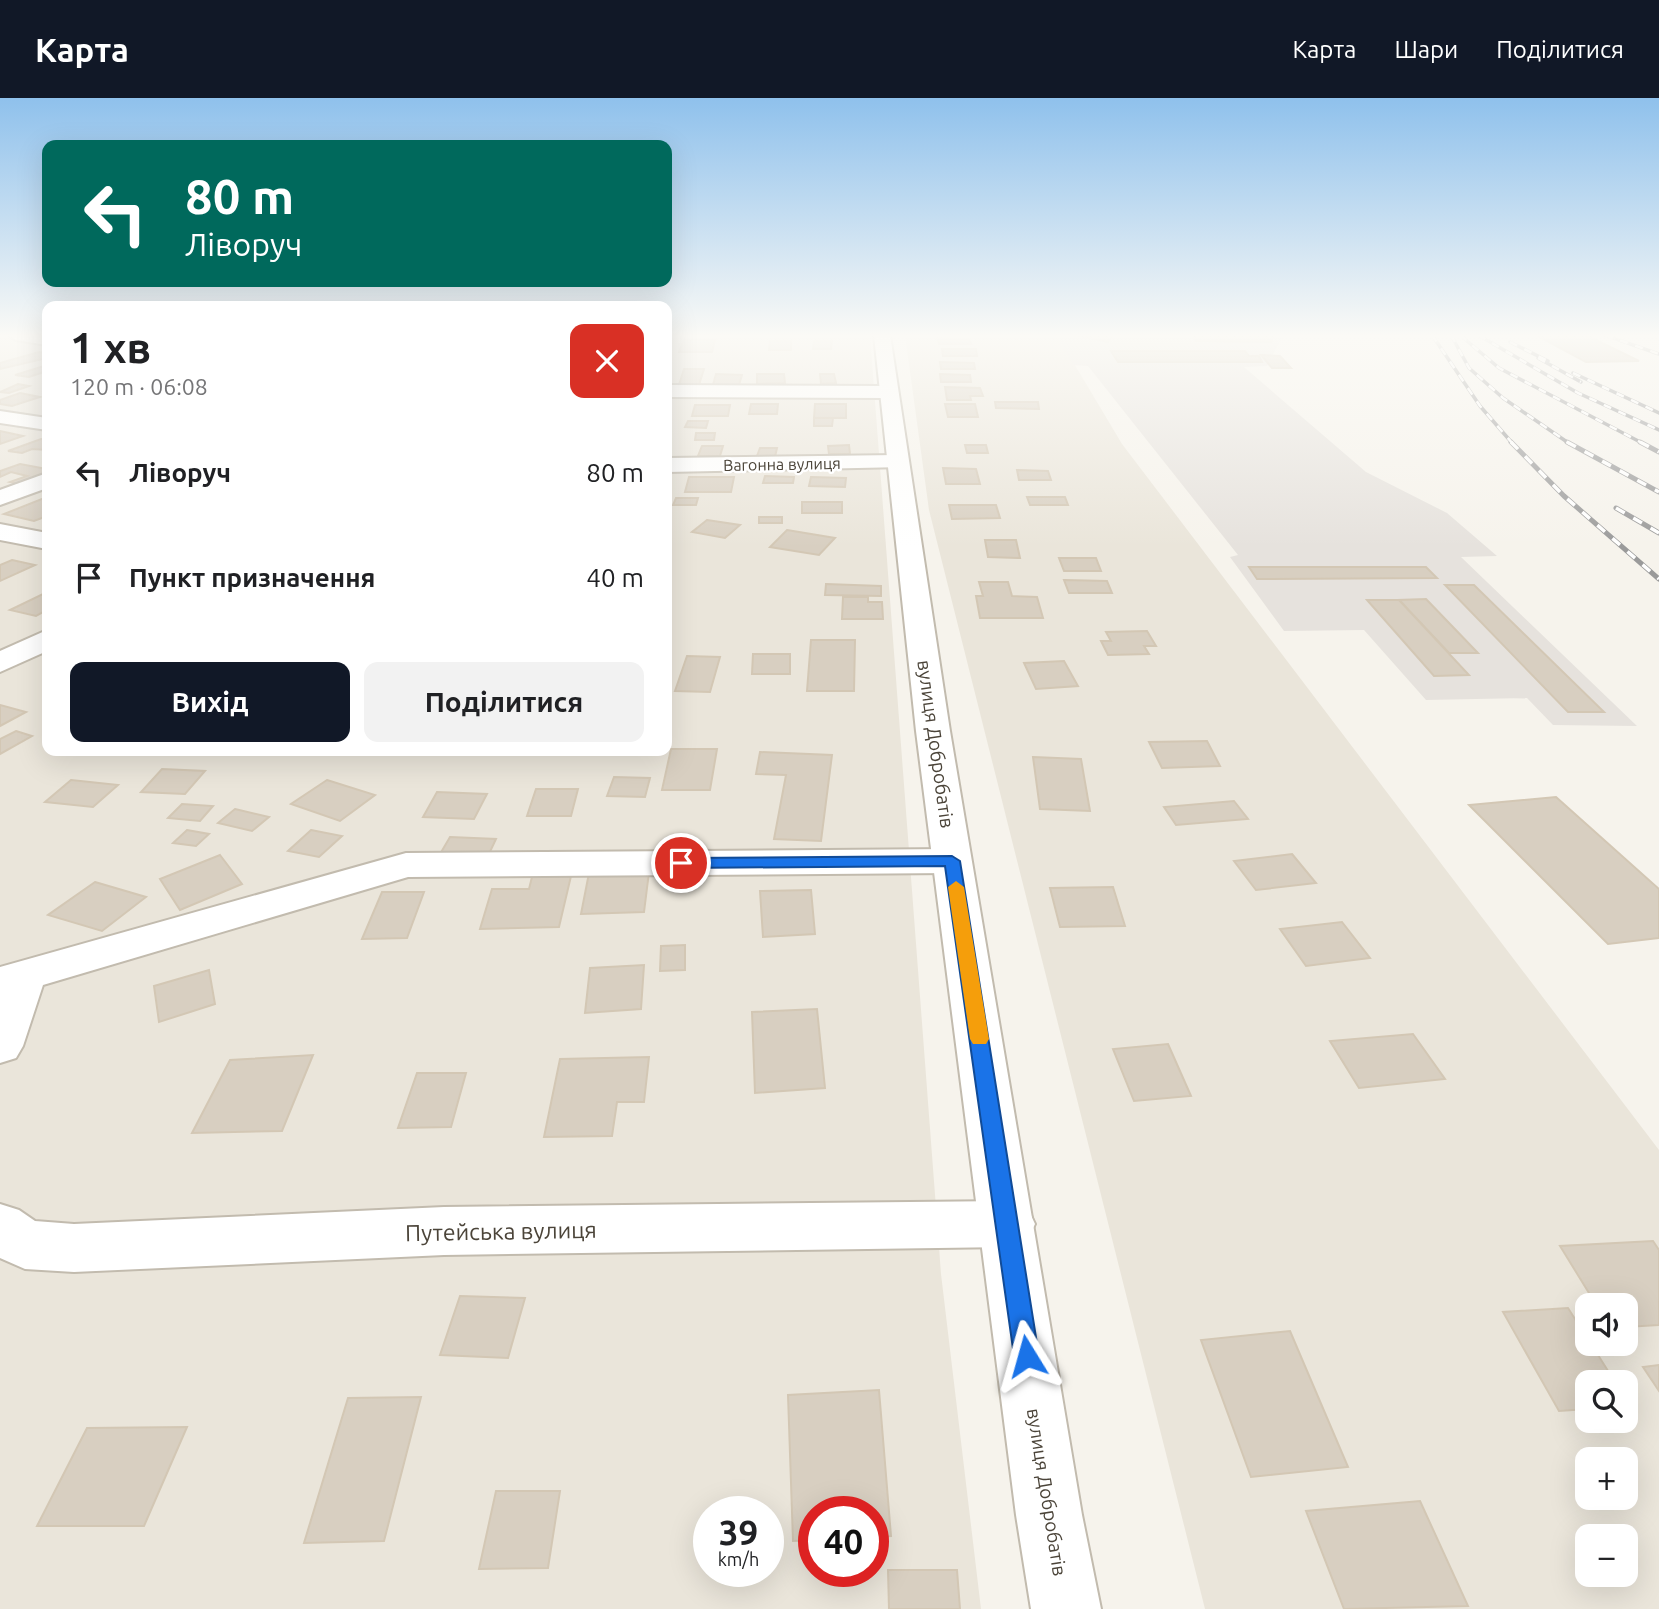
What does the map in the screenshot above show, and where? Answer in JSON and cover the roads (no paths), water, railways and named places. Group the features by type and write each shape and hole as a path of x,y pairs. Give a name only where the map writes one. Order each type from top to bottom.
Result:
{"street":[{"name":"вулиця Добробатів","path":"890,406 952,861 1008,1224 1049,1515 1066,1609"},
{"path":"0,417 42,423"},
{"name":"Вагонна вулиця","path":"672,465 897,462"},
{"path":"0,498 42,482"},
{"path":"0,532 42,540"},
{"path":"0,663 42,642"},
{"path":"0,1046 12,980 406,865 952,861"},
{"name":"Путейська вулиця","path":"0,1227 25,1245 74,1248 444,1231 1008,1224"}],"railway":[{"path":"1480,406 1513,444"},
{"path":"1514,406 1567,442"},
{"path":"1571,406 1644,444"},
{"path":"1605,406 1659,430"},
{"path":"1643,406 1659,413"},
{"path":"1511,442 1564,496 1659,579"},
{"path":"1567,442 1659,492"},
{"path":"1640,442 1659,452"},
{"path":"1616,508 1659,533"}]}
